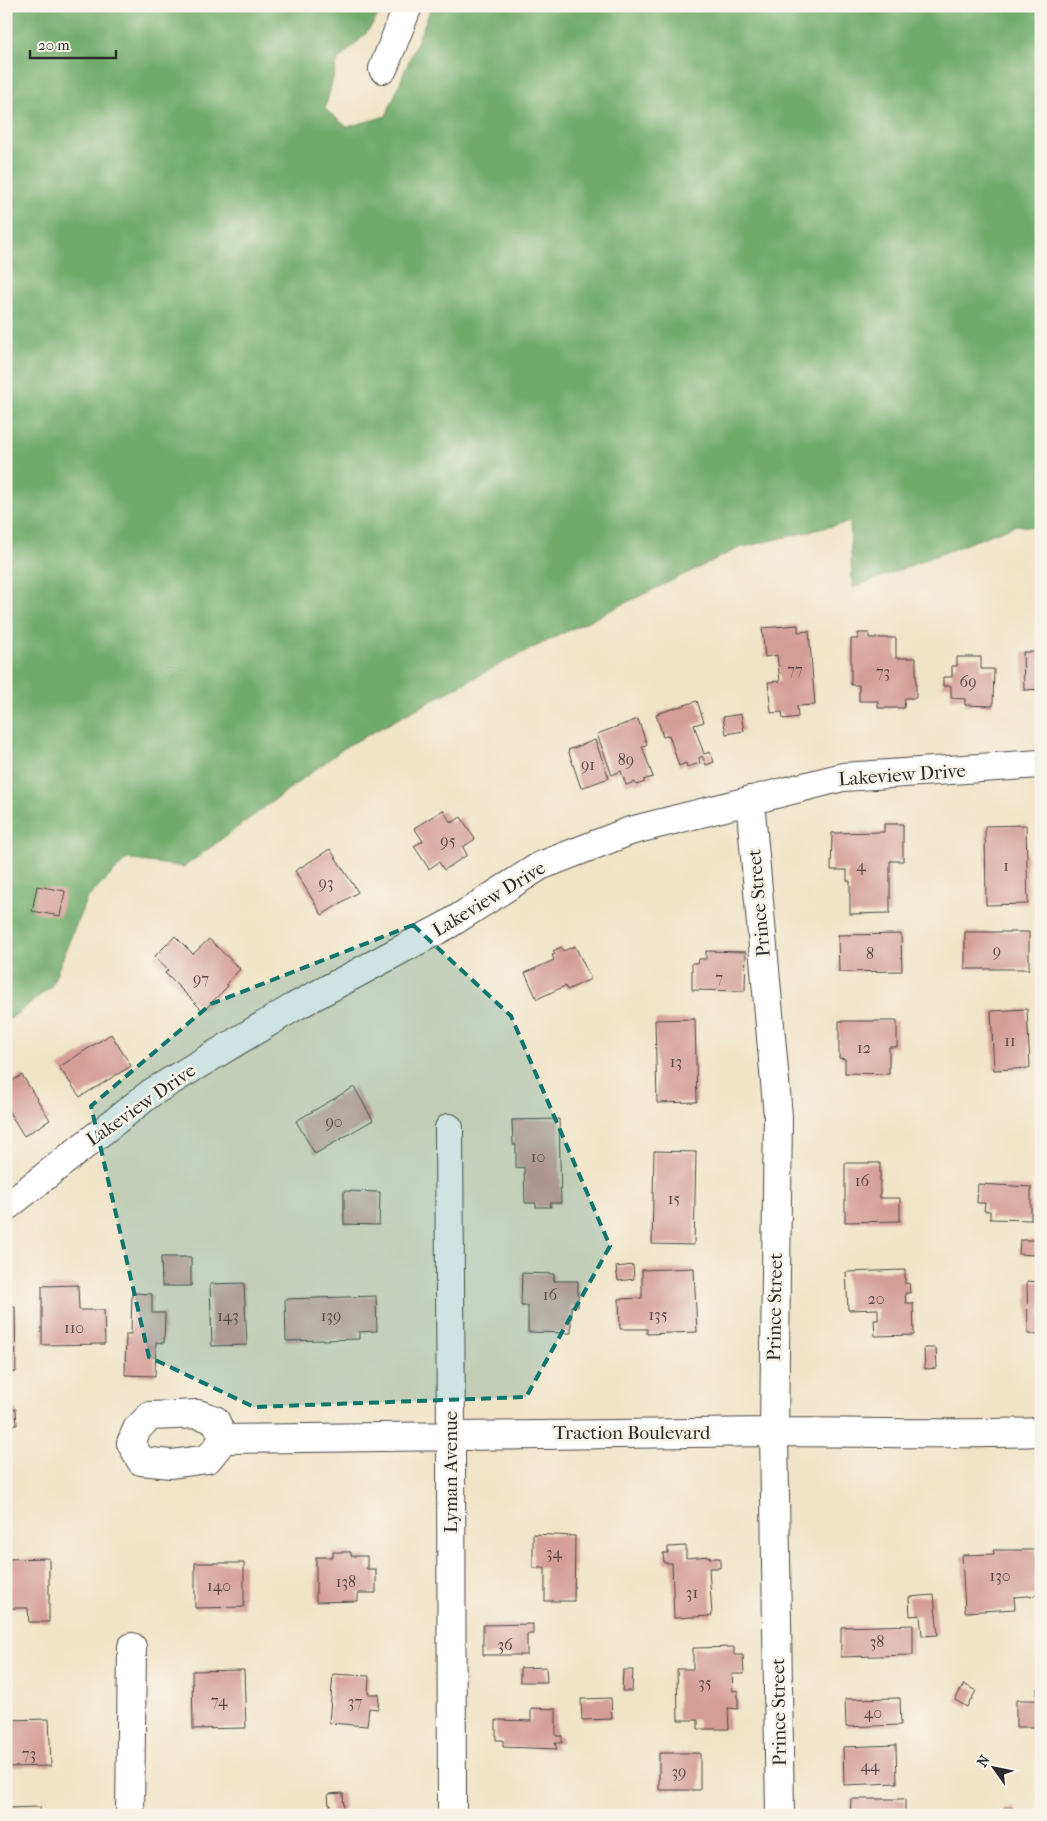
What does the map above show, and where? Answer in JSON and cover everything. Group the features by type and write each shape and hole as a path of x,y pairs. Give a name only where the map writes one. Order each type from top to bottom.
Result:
{"street":[{"path":"383,69 408,6"},
{"name":"Lakeview Drive","path":"6,1207 151,1093 294,1007 449,924 540,866 630,831 843,776 1041,764"},
{"name":"Prince Street","path":"750,800 778,1116 774,1432 780,1815"},
{"name":"Lyman Avenue","path":"449,1128 452,1815"},
{"name":"Traction Boulevard","path":"224,1438 451,1434 774,1432 969,1434 1041,1432"},
{"path":"130,1815 132,1647"}],"highlighted area":[{"path":"413,925 511,1016 610,1246 526,1397 254,1407 149,1357 91,1106 211,1004"}],"green space":[{"path":"6,6 385,6 364,36 338,60 325,109 347,127 386,116 432,6 1041,6 1041,528 1016,525 852,588 850,522 739,548 508,660 347,746 184,867 127,859 86,900 51,987 6,1022"}],"building":[{"path":"798,625 798,632 809,631 815,705 797,706 798,717 783,719 782,712 771,713 768,682 780,681 777,655 765,657 762,628"},
{"path":"858,633 869,633 869,638 896,638 896,658 916,658 916,698 905,698 904,708 878,708 878,701 859,701 859,685 851,685 851,639 858,639"},
{"path":"1023,652 1041,652 1041,689 1024,690"},
{"path":"957,657 981,657 981,669 994,669 993,706 965,705 965,699 951,698 951,686 943,686 943,677 952,677 952,666 957,666"},
{"path":"697,701 704,722 694,725 704,754 710,752 714,762 706,765 702,756 699,758 700,763 687,767 686,763 679,766 669,735 663,737 656,714"},
{"path":"741,714 744,731 726,734 723,717"},
{"path":"638,719 647,745 642,746 653,777 643,780 645,782 636,785 635,782 626,785 621,771 612,775 597,734"},
{"path":"595,740 609,778 581,788 568,750"},
{"path":"443,810 451,823 461,817 475,839 463,847 467,855 444,870 439,862 429,869 414,846 423,841 414,828"},
{"path":"884,824 903,824 903,861 890,861 890,913 850,914 850,881 847,881 847,870 831,870 832,833 884,832"},
{"path":"1026,825 1028,904 986,905 985,826"},
{"path":"330,849 358,892 322,915 295,871"},
{"path":"37,886 65,891 60,916 32,911"},
{"path":"965,932 1029,932 1029,969 965,969"},
{"path":"901,934 902,971 839,972 838,935"},
{"path":"175,936 193,954 209,939 240,969 226,984 228,986 203,1011 165,973 168,970 154,957"},
{"path":"575,946 591,979 567,990 565,986 537,999 525,973 554,960 552,955 555,954 553,951 561,947 563,951"},
{"path":"706,951 746,952 745,991 692,990 692,963 698,963 699,959 706,959"},
{"path":"1027,1009 1030,1068 994,1070 991,1011"},
{"path":"695,1019 697,1102 657,1103 655,1020"},
{"path":"839,1021 897,1021 897,1047 889,1047 889,1074 845,1073 845,1059 839,1058"},
{"path":"111,1034 131,1066 80,1097 59,1067"},
{"path":"22,1075 50,1120 24,1136 6,1107 6,1085"},
{"path":"354,1087 373,1120 315,1154 296,1121"},
{"path":"559,1119 561,1203 550,1203 551,1207 536,1207 536,1203 525,1203 524,1167 516,1168 516,1145 513,1145 512,1120"},
{"path":"654,1151 696,1152 694,1245 652,1244"},
{"path":"845,1163 880,1163 880,1198 900,1198 900,1221 845,1222"},
{"path":"978,1184 1031,1187 1031,1220 990,1219 990,1211 984,1211 985,1203 977,1203"},
{"path":"344,1191 380,1192 379,1225 344,1224"},
{"path":"1020,1240 1035,1240 1034,1255 1019,1254"},
{"path":"161,1257 191,1257 191,1286 162,1286"},
{"path":"633,1265 634,1279 618,1281 616,1267"},
{"path":"694,1268 697,1332 647,1334 647,1329 620,1329 619,1299 642,1298 642,1270"},
{"path":"905,1270 905,1284 909,1283 910,1293 905,1293 906,1303 913,1303 914,1335 875,1336 874,1320 878,1320 878,1309 848,1310 846,1272"},
{"path":"522,1273 554,1274 554,1281 578,1281 578,1307 571,1306 571,1333 528,1332 528,1306 521,1306"},
{"path":"1027,1281 1041,1282 1041,1337 1039,1337 1039,1334 1028,1334"},
{"path":"244,1283 247,1345 212,1346 210,1284"},
{"path":"78,1285 79,1310 104,1310 105,1344 42,1345 42,1286"},
{"path":"132,1293 152,1294 152,1313 165,1313 164,1343 156,1342 155,1376 125,1375 126,1334 131,1334"},
{"path":"376,1296 377,1331 359,1332 359,1339 286,1341 285,1299"},
{"path":"6,1307 15,1307 16,1372 6,1372"},
{"path":"924,1348 936,1348 937,1368 925,1369"},
{"path":"6,1409 16,1409 17,1425 6,1425"},
{"path":"533,1534 575,1536 574,1601 545,1601 545,1568 533,1568"},
{"path":"686,1546 686,1558 710,1556 709,1558 720,1558 720,1568 709,1568 712,1616 674,1618 672,1563 664,1563 663,1553 668,1553 668,1547"},
{"path":"993,1550 1036,1550 1039,1595 1014,1597 1015,1609 965,1612 962,1555 994,1554"},
{"path":"333,1552 351,1552 351,1556 367,1556 367,1569 376,1569 376,1593 358,1593 358,1601 316,1602 316,1557 333,1557"},
{"path":"49,1558 49,1622 29,1622 28,1608 6,1608 6,1559"},
{"path":"195,1563 244,1563 244,1607 195,1608"},
{"path":"934,1595 938,1635 922,1636 920,1615 910,1616 909,1597"},
{"path":"533,1624 533,1634 527,1634 527,1655 483,1655 483,1625"},
{"path":"913,1625 913,1655 841,1657 841,1627"},
{"path":"734,1647 734,1655 743,1655 744,1674 732,1674 733,1691 738,1690 738,1709 728,1708 729,1729 698,1729 698,1720 678,1720 677,1669 693,1669 693,1648"},
{"path":"546,1667 547,1682 520,1682 520,1668"},
{"path":"244,1670 246,1728 193,1729 192,1671"},
{"path":"623,1670 633,1670 632,1691 622,1691"},
{"path":"333,1674 369,1676 368,1694 379,1694 378,1709 369,1708 367,1726 329,1723"},
{"path":"964,1684 976,1691 967,1707 955,1700"},
{"path":"1037,1688 1041,1688 1041,1727 1016,1727 1016,1700 1037,1700"},
{"path":"611,1698 612,1719 582,1720 581,1699"},
{"path":"900,1698 901,1725 846,1727 845,1699"},
{"path":"531,1708 556,1709 556,1736 562,1736 562,1743 555,1743 557,1749 503,1747 503,1740 496,1740 496,1720 531,1721"},
{"path":"49,1719 51,1766 7,1767 6,1720"},
{"path":"896,1745 897,1783 844,1785 843,1747"},
{"path":"659,1753 700,1753 700,1790 659,1790"},
{"path":"343,1793 344,1812 376,1811 376,1815 312,1815 311,1813 332,1812 328,1794"},
{"path":"851,1799 905,1799 905,1815 850,1815"},
{"path":"40,1807 41,1815 6,1815 6,1808"},
{"path":"1004,1808 1014,1808 1014,1815 1004,1815"}]}
